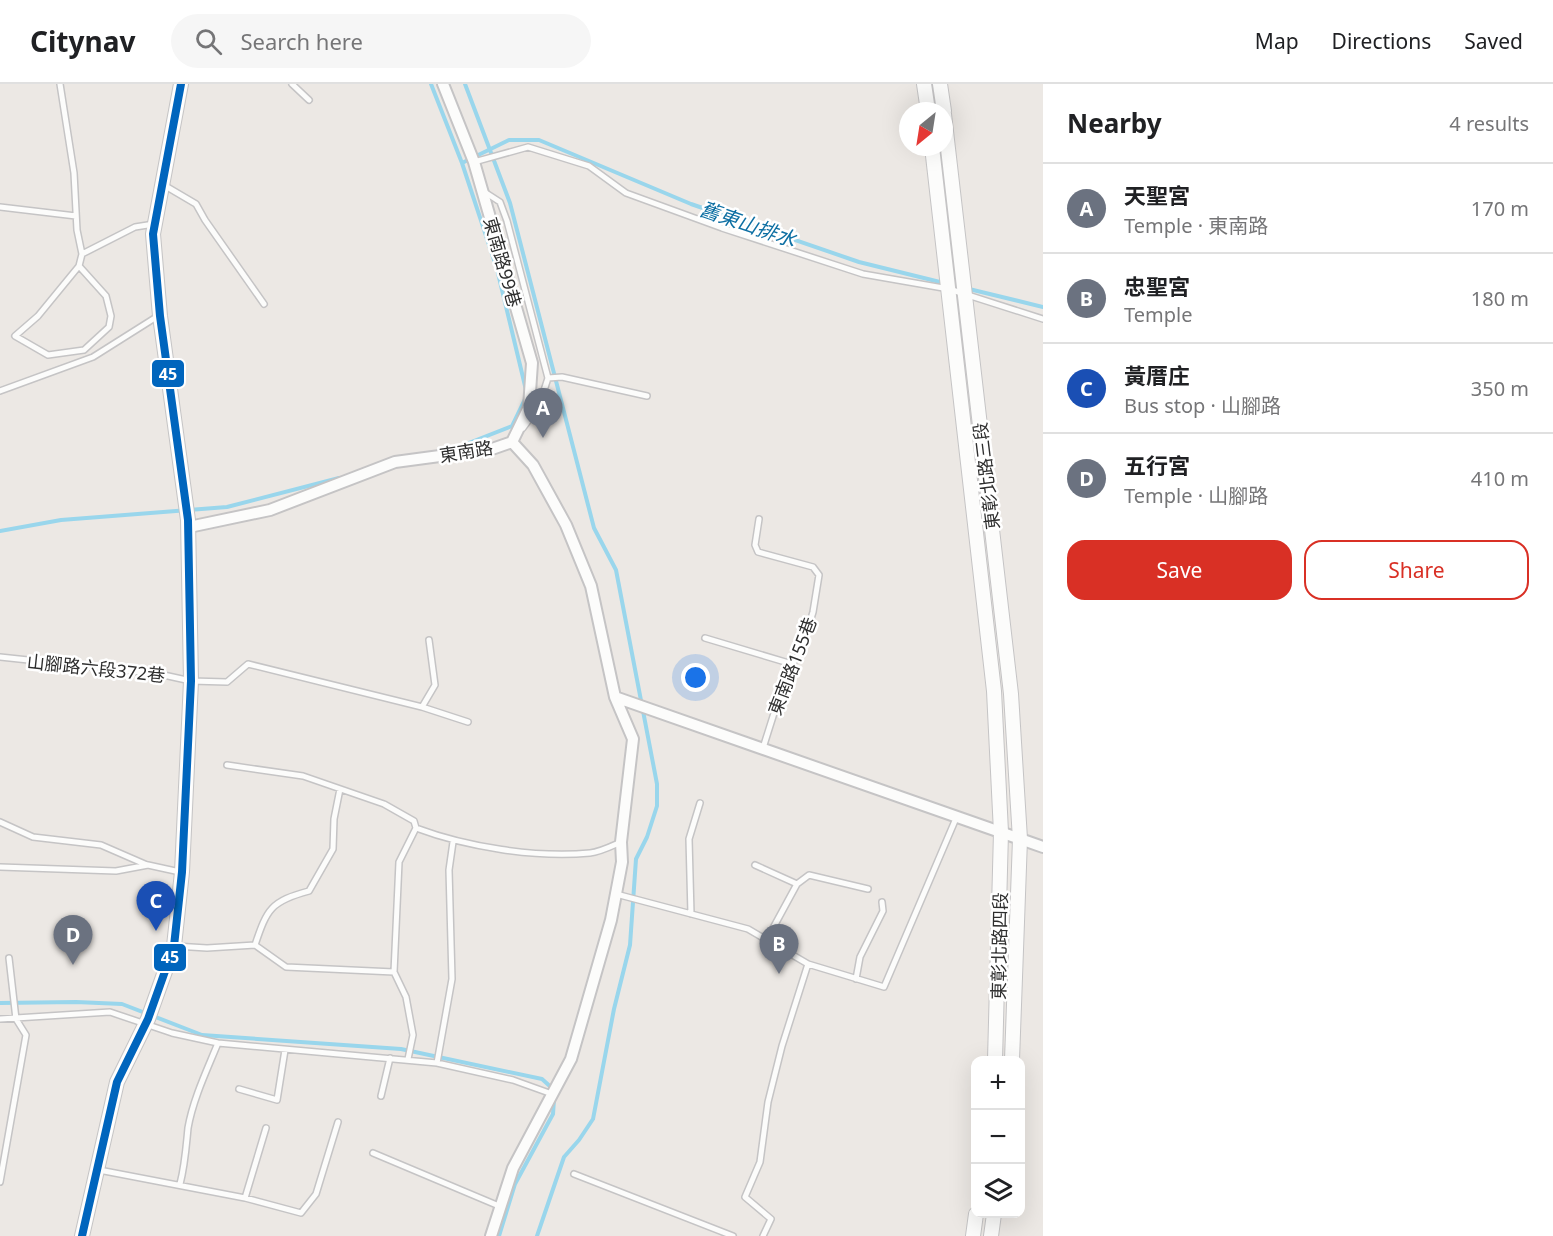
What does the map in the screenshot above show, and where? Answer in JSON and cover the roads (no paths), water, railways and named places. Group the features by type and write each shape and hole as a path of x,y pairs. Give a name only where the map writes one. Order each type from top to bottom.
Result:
{"street":[{"path":"82,1236 117,1082 149,1017 174,946 182,872 191,681 189,524 160,315 154,224 181,84"},
{"name":"東南路99巷","path":"444,84 474,162 532,363 529,407 512,442"},
{"path":"924,84 927,102"},
{"name":"東彰北路三段","path":"940,84 943,102"},
{"name":"東彰北路三段","path":"933,156 994,691 1001,832"},
{"name":"東彰北路三段","path":"949,156 1011,694 1020,839"},
{"name":"東南路","path":"189,524 270,510 395,462 492,449 512,442 533,465 566,525 587,576 615,697 633,739 621,842 622,862 611,920 571,1059 513,1168 491,1236"},
{"path":"615,697 1043,847"},
{"name":"東彰北路四段","path":"995,1056 1001,832"},
{"name":"東彰北路四段","path":"1012,1056 1020,839"},
{"path":"973,1236 975,1218"},
{"path":"991,1236 993,1218"}],"lane":[{"path":"60,84 74,173 76,216 82,254 79,266 38,316 15,336 48,356 84,350 109,327 111,316 106,296 79,266"},
{"path":"292,84 309,100"},
{"path":"474,162 528,147 589,166 626,194 722,228 863,274 950,290 1043,320"},
{"path":"162,184 196,204 204,220 264,304"},
{"path":"482,190 500,202 507,221 548,378 539,406 512,442"},
{"path":"0,207 76,216"},
{"path":"82,254 135,227 154,224"},
{"path":"0,391 93,357 160,315"},
{"path":"548,378 562,377 647,396"},
{"name":"東南路155巷","path":"759,519 756,545 758,552 813,567 819,575 813,612 801,651 792,664 763,748"},
{"path":"705,638 792,664"},
{"path":"429,640 435,685 422,707 468,722"},
{"name":"山腳路六段372巷","path":"0,657 159,674 191,681 227,682 248,664 422,707"},
{"path":"228,765 303,776 384,804 414,821 416,828 399,862 394,972 406,997 413,1035 408,1059"},
{"path":"255,945 266,915 285,897 309,891 333,849 334,819 340,789"},
{"path":"691,914 689,839 700,803"},
{"path":"616,894 748,929 808,964 884,987 957,816"},
{"path":"0,822 33,837 101,845 148,865 182,872"},
{"path":"416,828 453,842 541,852 592,853 621,842"},
{"path":"437,1063 452,979 449,870 453,842"},
{"path":"0,867 116,871 148,865"},
{"path":"755,865 797,884"},
{"path":"766,941 797,884 809,875 868,889"},
{"path":"856,979 860,957 883,911 882,902"},
{"path":"174,946 207,948 255,945 286,968 394,972"},
{"path":"0,1182 26,1035 16,1019 9,958"},
{"path":"763,1236 771,1219 745,1197 760,1162 768,1102 782,1046 808,964"},
{"path":"0,1019 110,1012 149,1017 171,1032 218,1043 437,1063 554,1090"},
{"path":"180,1184 186,1160 189,1127 201,1083 218,1043"},
{"path":"239,1089 277,1100 285,1050"},
{"path":"381,1096 390,1058"},
{"path":"97,1170 180,1184 301,1213 316,1194 338,1122"},
{"path":"245,1198 266,1128"},
{"path":"373,1153 499,1206"},
{"path":"574,1174 733,1236"}],"waterway":[{"path":"431,84 462,163 497,269 526,390"},
{"path":"465,84 510,203 594,528 616,570 657,784 657,806 647,837 636,859 630,945 614,1009 593,1119 564,1157 537,1236"},
{"name":"舊東山排水","path":"462,163 509,140 539,140 691,204 859,262 944,283"},
{"name":"舊東山排水","path":"969,289 1043,307"},
{"path":"451,450 512,426 526,397"},
{"path":"0,531 61,520 227,507 339,478"},
{"path":"0,1003 122,1004 202,1035 401,1049 542,1079 553,1089"},
{"path":"499,1236 515,1184 553,1114 554,1099"}],"place":[{"name":"天聖宮","path":"543,438"},
{"name":"黃厝庄","path":"156,931"},
{"name":"五行宮","path":"73,965"},
{"name":"忠聖宮","path":"779,974"}]}
